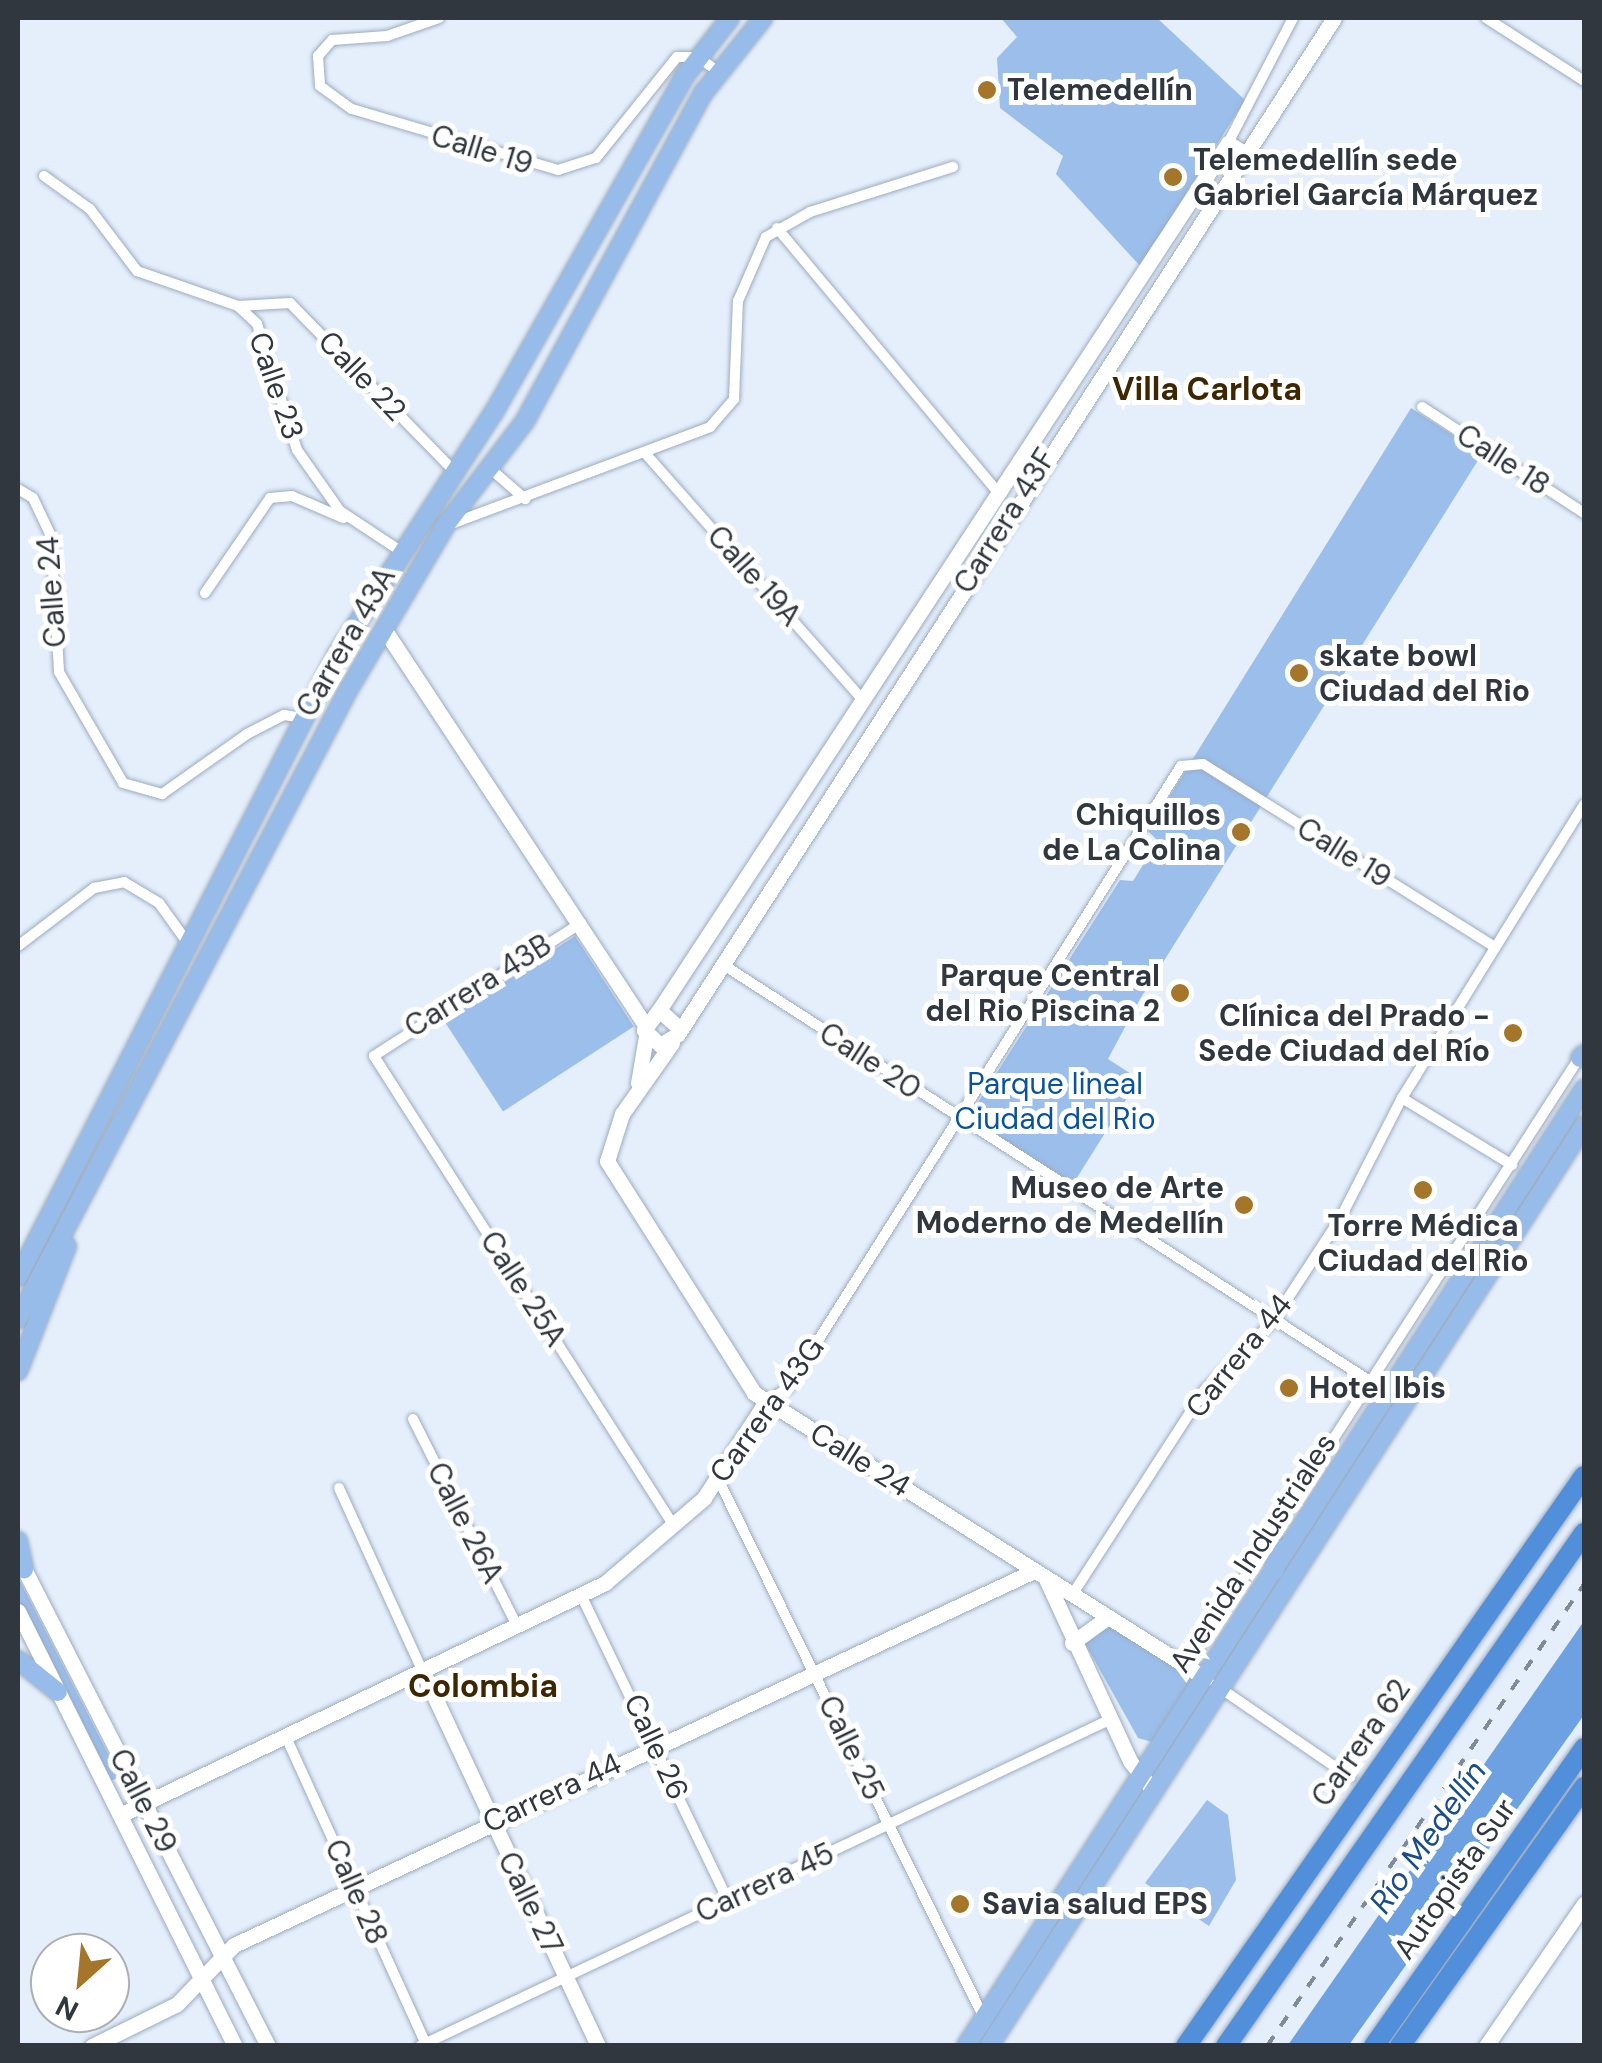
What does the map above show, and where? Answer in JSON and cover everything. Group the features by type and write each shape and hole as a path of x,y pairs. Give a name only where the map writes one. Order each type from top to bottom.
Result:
{"highway":[{"name":"Carrera 62","path":"1186,2046 1584,1476"},
{"name":"Carrera 62","path":"1226,2046 1584,1533"},
{"name":"Autopista Sur","path":"1374,2046 1584,1748"},
{"name":"Autopista Sur","path":"1400,2046 1584,1790"}],"main road":[{"name":"Carrera 43A","path":"18,1319 23,1279 72,1162 304,718 399,550 453,470 698,56 730,18"},
{"name":"Carrera 43A","path":"23,1279 97,1174 384,630 445,526 493,470 719,72 763,18"},
{"name":"Avenida Industriales","path":"1212,1682 1275,1570 1584,1089"},
{"name":"Avenida Industriales","path":"988,2046 1212,1682 1584,1126"},
{"path":"18,1251 72,1162"},
{"path":"18,1371 97,1174"},
{"path":"1272,1538 1275,1570"},
{"path":"18,1541 21,1562"},
{"path":"18,1660 58,1692"},
{"name":"Avenida Industriales","path":"966,2046 1147,1783"}],"street":[{"name":"Calle 19","path":"439,18 387,36 332,40 318,56 320,86 352,109 558,170 596,158 665,66 698,56"},
{"name":"Carrera 43F","path":"607,1161 637,1086 651,1020 1228,143 1292,18"},
{"name":"Carrera 43F","path":"637,1086 677,1034 1334,18"},
{"path":"1486,18 1584,81"},
{"path":"698,56 719,72"},
{"path":"1228,143 1244,153"},
{"path":"445,526 710,428 734,399 738,302 751,259 777,228 952,167"},
{"name":"Calle 23","path":"44,176 90,210 138,271 238,306 257,324 297,450 324,492 350,520 399,550"},
{"path":"777,228 998,492"},
{"name":"Calle 22","path":"238,306 290,303 453,470"},
{"path":"257,324 263,305"},
{"name":"Calle 18","path":"1422,407 1584,513"},
{"name":"Calle 19A","path":"645,453 862,699"},
{"path":"493,470 525,498"},
{"name":"Calle 24","path":"18,489 33,498 51,536 53,649 65,688 123,783 162,794 247,734 284,715 304,718"},
{"path":"305,501 324,492"},
{"path":"204,593 270,498 305,501 350,520"},
{"path":"384,630 651,1020 660,1045 677,1034 651,1020"},
{"name":"Calle 19","path":"1192,762 1495,947"},
{"name":"Carrera 43G","path":"120,1815 581,1596 675,1528 718,1479 765,1402 788,1388 1172,778 1192,762"},
{"name":"Carrera 44","path":"1072,1595 1204,1392 1273,1321 1402,1098 1584,805"},
{"path":"18,946 94,888 124,882 159,903 187,942"},
{"name":"Carrera 43B","path":"373,1050 582,922"},
{"name":"Calle 20","path":"722,964 1373,1383"},
{"name":"Calle 25A","path":"373,1050 675,1528"},
{"path":"1187,1666 1583,1054"},
{"path":"1402,1098 1512,1165"},
{"name":"Calle 24","path":"607,1161 765,1402 1212,1682 1350,1777"},
{"name":"Calle 26A","path":"414,1419 517,1626"},
{"name":"Calle 25","path":"718,1479 984,2018"},
{"name":"Calle 27","path":"339,1488 598,2046"},
{"name":"Calle 29","path":"21,1562 268,2046"},
{"path":"1040,1575 1110,1720 1147,1783"},
{"name":"Carrera 44","path":"221,1954 354,1886 656,1745 1040,1575"},
{"name":"Calle 26","path":"581,1596 728,1900"},
{"name":"Calle 29","path":"18,1611 234,2046"},
{"path":"1072,1644 1108,1617"},
{"name":"Carrera 45","path":"425,2045 1110,1720"},
{"name":"Calle 28","path":"286,1738 425,2045"},
{"path":"1486,2046 1584,1904"},
{"path":"92,2046 203,1982 221,1954"}],"green space":[{"path":"1001,18 1157,18 1245,100 1140,266 1056,174 1063,156 1000,108 997,58 1017,37"},
{"name":"Parque lineal Ciudad del Rio","path":"1411,408 1482,454 1140,999 1108,1059 1139,1079 1073,1184 976,1122 973,1110 1120,880 1133,881 1158,841 1148,831"},
{"path":"575,936 634,1027 503,1112 444,1021"},
{"path":"18,1577 120,1777 100,1787 18,1625"},
{"path":"1110,1623 1198,1678 1152,1742 1138,1738 1082,1638"},
{"path":"1207,1800 1228,1815 1236,1880 1209,1926 1145,1883"}],"shaded area":[{"path":"1584,1621 1584,1715 1349,2045 1288,2045"}],"railway":[{"path":"1267,2046 1584,1584"}],"place":[{"name":"Telemedellín","path":"987,90"},
{"name":"Telemedellín sede Gabriel García Márquez","path":"1173,177"},
{"name":"skate bowl Ciudad del Rio","path":"1299,673"},
{"name":"Chiquillos de La Colina","path":"1241,832"},
{"name":"Parque Central del Rio Piscina 2","path":"1180,993"},
{"name":"Clínica del Prado - Sede Ciudad del Río","path":"1513,1033"},
{"name":"Torre Médica Ciudad del Rio","path":"1423,1190"},
{"name":"Museo de Arte Moderno de Medellín","path":"1244,1205"},
{"name":"Hotel Ibis","path":"1289,1388"},
{"name":"Savia salud EPS","path":"960,1904"}],"district":[{"name":"Villa Carlota","path":"1207,389"},
{"name":"Colombia","path":"483,1686"}],"water label":[{"name":"Río Medellín","path":"1428,1837"}]}
